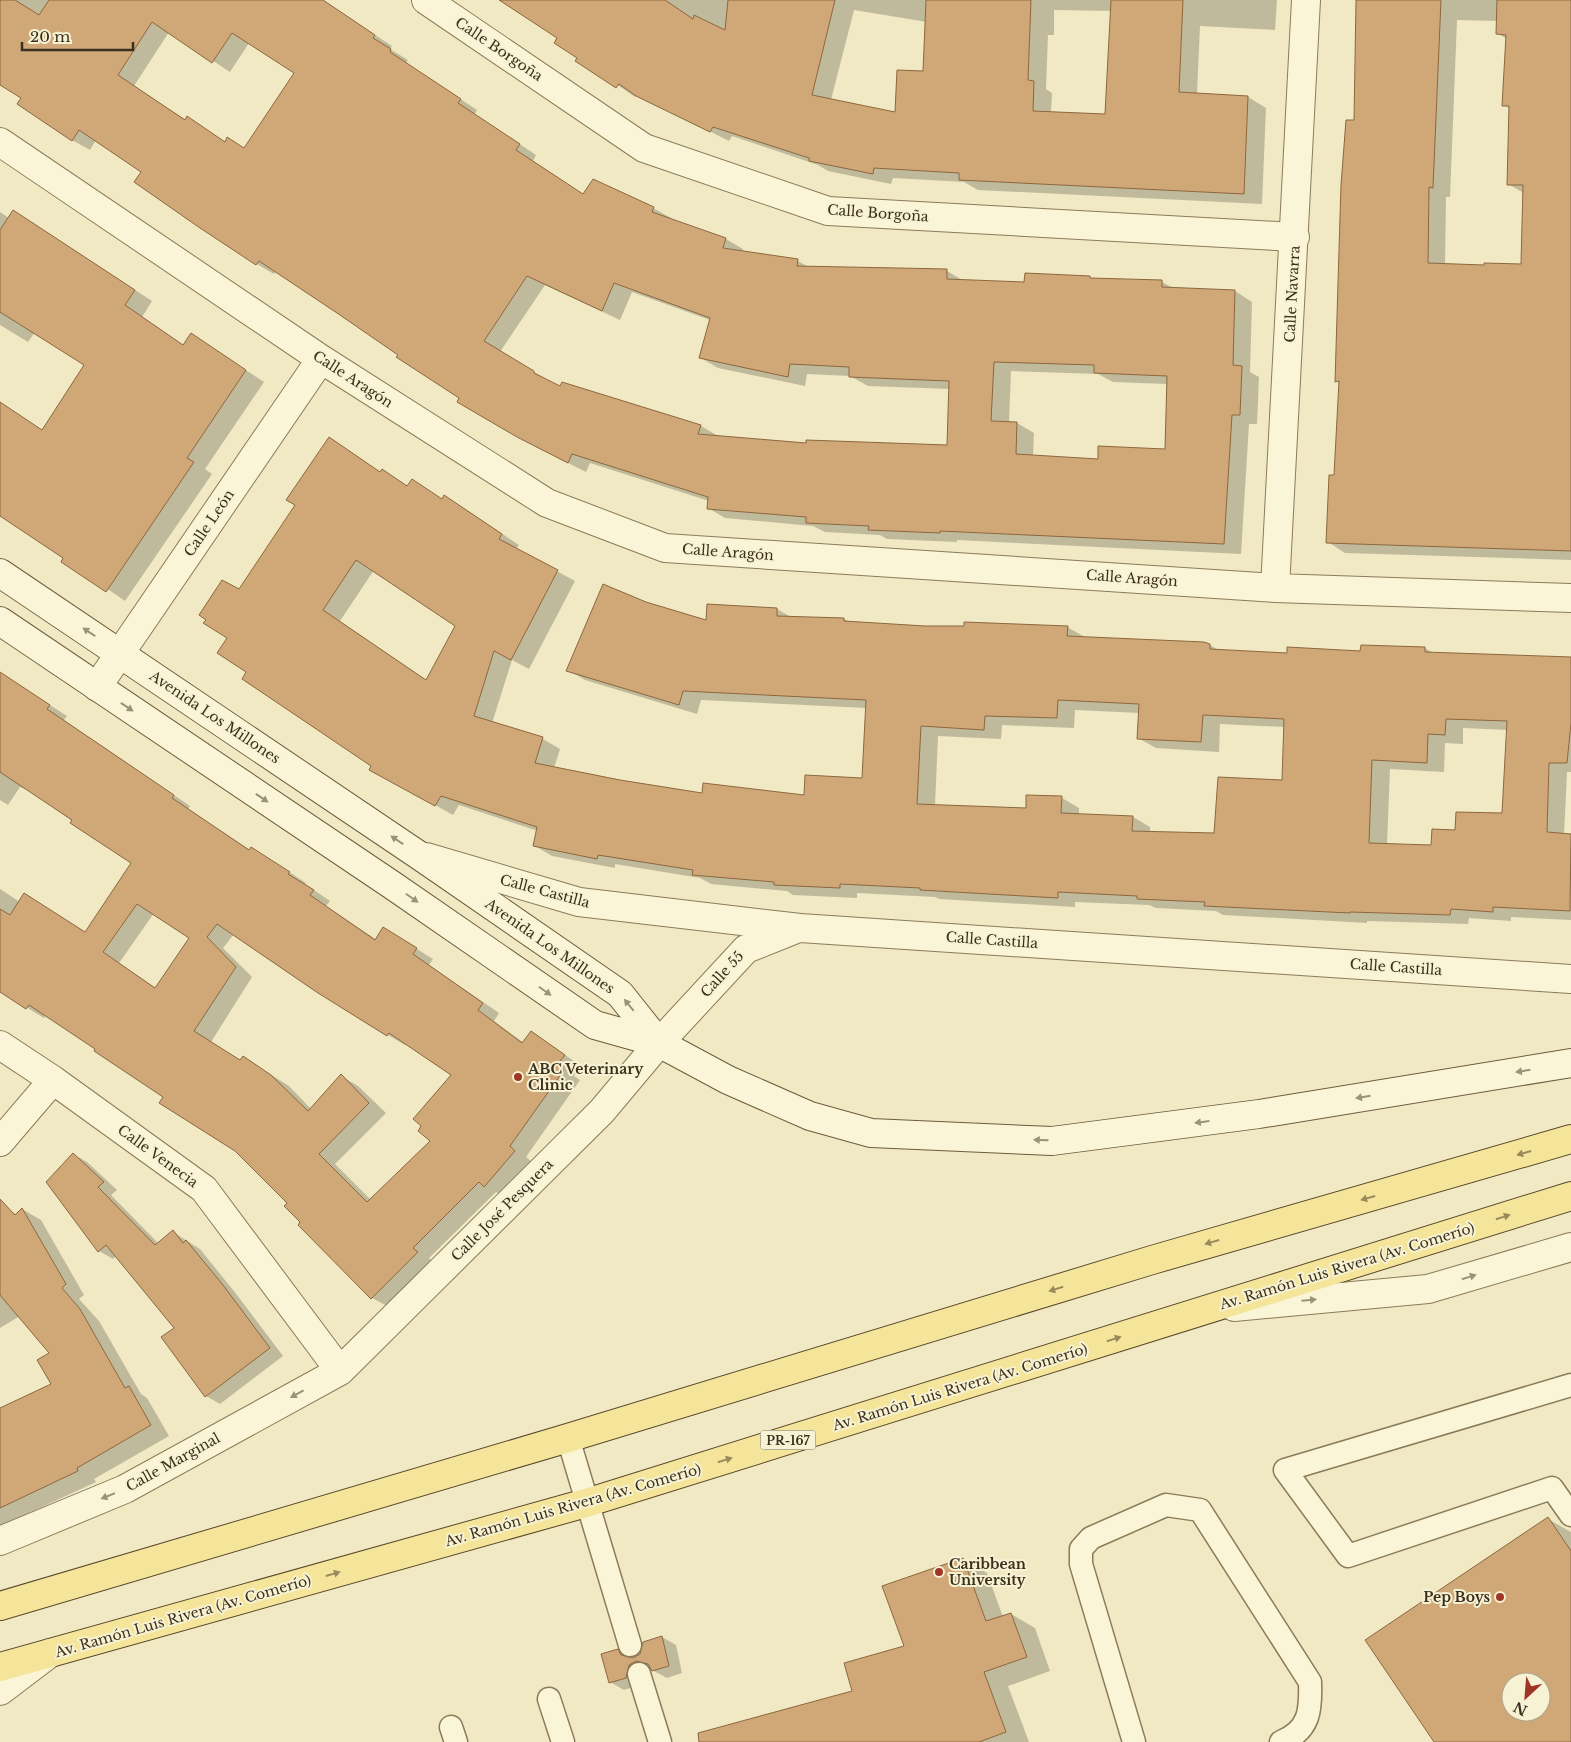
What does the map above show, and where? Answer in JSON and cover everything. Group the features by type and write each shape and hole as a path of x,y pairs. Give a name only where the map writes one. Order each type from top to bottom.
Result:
{"main road":[{"path":"0,1606 568,1438 1152,1260 1571,1139"},
{"name":"Av. Ramón Luis Rivera (Av. Comerío)","path":"0,1667 586,1503 1571,1196"}],"street":[{"name":"Calle Borgoña","path":"426,0 644,148 828,211 1295,237"},
{"name":"Calle Navarra","path":"1275,588 1306,0"},
{"name":"Calle Aragón","path":"0,142 321,359 547,503 665,548 1275,588 1571,598"},
{"name":"Calle León","path":"97,687 321,359"},
{"name":"Avenida Los Millones","path":"0,573 420,856 620,994 660,1043"},
{"path":"0,621 392,885 595,1025 660,1043 728,1080 810,1116 871,1133 1052,1141 1259,1114 1571,1063"},
{"name":"Calle Castilla","path":"420,856 579,902 800,928 1571,979"},
{"name":"Calle 55","path":"660,1043 746,948 800,928"},
{"name":"Calle José Pesquera","path":"340,1371 602,1111 660,1043"},
{"name":"Calle Venecia","path":"0,1045 53,1080 204,1189 340,1371"},
{"path":"0,1142 53,1080"},
{"path":"1208,1310 1428,1290 1571,1247"},
{"name":"Calle Marginal","path":"0,1541 125,1489 340,1371"},
{"path":"0,1691 50,1653"}],"lane":[{"path":"1571,1385 1285,1470 1348,1556 1562,1485 1571,1515"},
{"path":"568,1438 630,1645"},
{"path":"1134,1742 1081,1564 1081,1549 1090,1538 1166,1505 1200,1510 1310,1682 1311,1703 1306,1723 1297,1734 1281,1742"},
{"path":"639,1674 660,1742"},
{"path":"550,1699 563,1742"}],"building":[{"path":"0,0 15,0 39,15 49,0 323,0 375,35 373,38 391,49 390,52 461,99 458,103 520,144 516,150 583,194 593,179 654,207 652,212 726,238 723,248 798,259 797,266 947,269 947,279 1024,282 1025,273 1090,276 1090,278 1162,280 1162,287 1235,290 1233,365 1242,366 1240,415 1232,415 1224,544 940,531 940,533 868,530 869,526 806,523 806,517 707,509 708,497 572,454 568,463 517,437 457,402 459,398 396,357 398,355 337,313 259,261 256,265 134,182 141,172 79,130 72,141 17,104 21,98 0,85","holes":["152,22 212,63 232,33 294,73 244,148 227,137 225,142 187,116 185,120 118,75","527,276 602,311 614,283 710,318 699,358 788,377 790,364 849,367 849,377 949,381 947,445 806,440 806,443 698,434 701,425 562,382 560,386 534,373 534,371 484,341","994,362 1094,365 1094,373 1167,376 1165,449 1098,446 1098,459 1016,454 1017,422 991,421"]},
{"path":"499,0 665,0 693,19 694,15 725,30 728,0 835,0 812,95 895,112 897,70 923,71 926,0 1031,0 1028,80 1034,81 1033,111 1105,114 1111,0 1183,0 1179,92 1248,96 1244,194 959,180 959,173 874,168 873,174 809,161 809,158 713,127 710,132 636,96 619,84 616,88 575,61 577,58 554,43 557,38"},
{"path":"1356,0 1441,0 1433,188 1429,187 1428,263 1484,265 1484,263 1521,264 1523,185 1507,185 1509,106 1502,106 1506,35 1496,34 1497,0 1571,0 1571,551 1326,543 1329,475 1334,475 1339,381 1335,382 1341,185 1346,120 1354,120"},
{"path":"13,210 135,290 125,305 183,345 191,333 246,370 187,458 194,462 106,592 61,562 63,558 0,516 0,402 42,430 84,365 0,312 0,230"},
{"path":"329,437 380,472 382,469 407,486 412,479 442,499 444,495 502,534 499,539 558,570 511,660 494,651 474,716 543,737 535,763 620,780 702,793 703,783 804,795 805,775 862,778 866,700 683,691 679,705 566,671 603,584 646,602 706,620 707,604 777,608 777,616 844,618 844,621 925,626 964,626 964,622 1068,626 1067,636 1204,642 1210,644 1210,649 1287,653 1287,647 1360,651 1361,645 1425,647 1425,652 1571,657 1571,723 1567,763 1549,763 1547,832 1571,834 1570,911 1493,907 1493,912 1451,909 1450,915 1350,913 1204,906 1205,902 1137,899 1137,896 1058,892 1058,898 840,884 840,888 774,885 774,882 692,875 693,870 598,855 597,859 533,846 537,827 441,796 435,806 369,770 371,766 242,679 246,672 217,653 227,638 203,623 206,620 199,615 222,580 239,589 295,505 286,500","holes":["356,560 455,626 426,680 323,610","1058,700 1139,704 1137,739 1201,742 1203,715 1284,719 1282,780 1218,777 1214,833 1132,831 1133,816 1061,813 1062,796 1026,795 1026,808 917,804 921,726 984,730 985,716 1057,718","1446,719 1507,721 1502,813 1456,812 1455,830 1432,829 1431,845 1369,843 1372,760 1427,763 1428,734 1445,735"]},
{"path":"0,672 50,705 47,709 174,795 172,798 249,850 251,847 290,872 288,874 314,890 310,895 375,940 383,927 417,948 413,954 483,1003 478,1010 522,1043 531,1031 565,1055 557,1065 564,1070 510,1146 515,1151 484,1187 479,1182 413,1248 418,1252 371,1299 298,1225 300,1222 284,1206 287,1203 235,1151 159,1103 163,1097 94,1051 95,1049 29,1005 26,1009 0,992 0,909 10,915 24,893 85,932 131,863 70,823 72,820 0,772","holes":["137,904 189,938 155,988 103,952","217,924 318,993 387,1036 389,1033 451,1075 413,1119 421,1126 418,1131 430,1141 367,1202 319,1154 369,1103 341,1074 308,1111 271,1075 243,1056 240,1060 194,1031 236,967 207,937"]},
{"path":"73,1153 104,1182 98,1187 155,1245 173,1230 183,1243 186,1240 223,1285 270,1348 205,1397 161,1337 174,1328 106,1245 98,1252 46,1182"},
{"path":"0,1199 15,1215 22,1208 66,1284 62,1288 80,1309 125,1388 129,1386 151,1425 77,1468 78,1471 0,1508 0,1408 51,1384 37,1360 49,1353 0,1295"},
{"name":"Pep Boys","path":"1548,1517 1571,1551 1571,1742 1434,1742 1365,1640"},
{"path":"963,1558 986,1621 1011,1613 1027,1657 984,1672 1006,1732 979,1742 699,1742 698,1733 852,1691 844,1663 904,1646 882,1586"},
{"path":"662,1636 669,1666 652,1671 648,1664 636,1661 629,1665 626,1678 609,1683 601,1654 618,1649 621,1655 633,1658 640,1654 643,1642"}],"place":[{"name":"ABC Veterinary Clinic","path":"518,1077"},
{"name":"Caribbean University","path":"939,1572"},
{"name":"Pep Boys","path":"1500,1597"}]}
